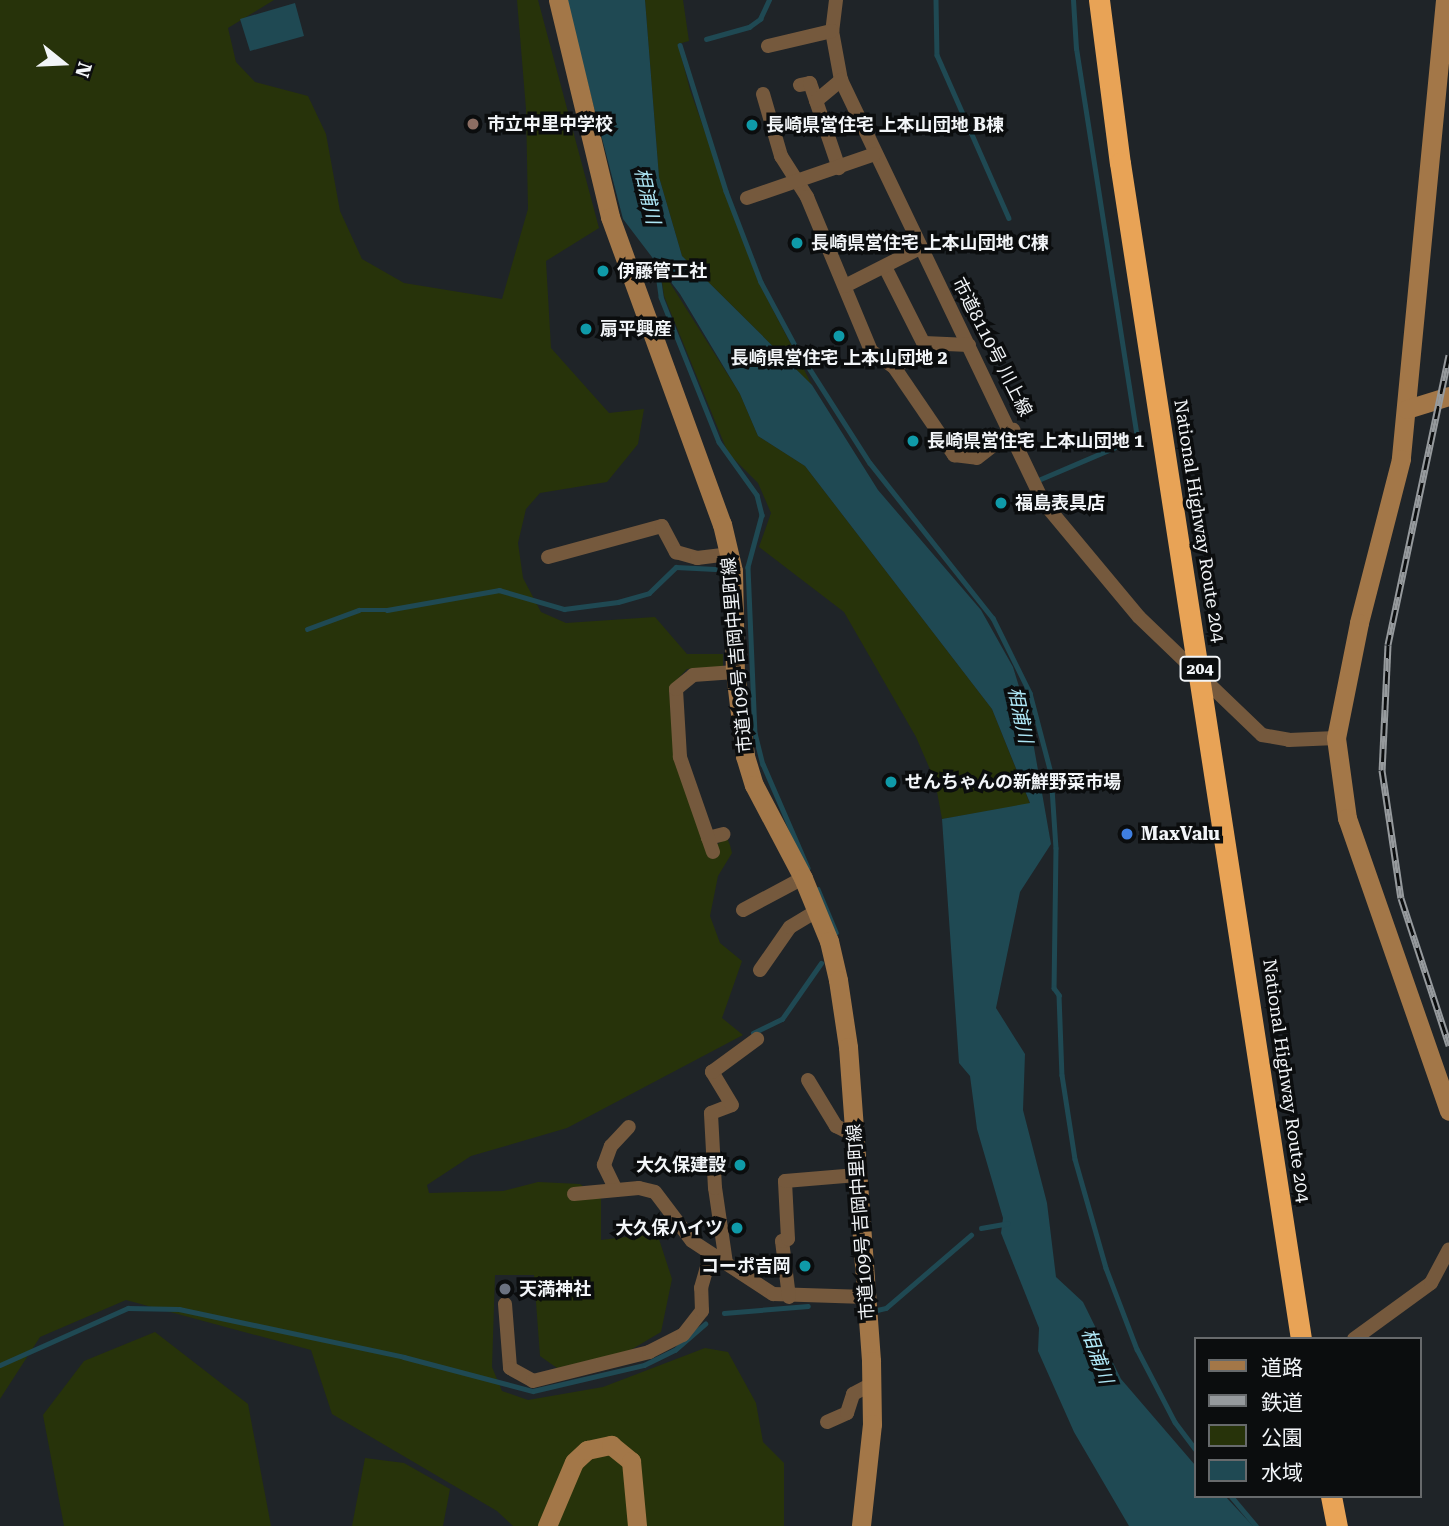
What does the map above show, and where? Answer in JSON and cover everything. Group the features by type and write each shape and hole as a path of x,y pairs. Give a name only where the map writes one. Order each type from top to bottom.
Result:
{"highway":[{"name":"National Highway Route 204","path":"1099,0 1120,163 1301,1337"},
{"path":"1320,1498 1324,1526"},
{"path":"1331,1498 1337,1526"}],"street":[{"name":"市道109号 吉岡中里町線","path":"558,0 610,217 710,483 729,554 735,672 748,765 817,911 838,980 854,1135 872,1384 865,1525"},
{"name":"市道8110号 川上線","path":"836,0 832,32 841,80 920,248 1013,430 1044,503 1139,617 1262,735 1289,740 1336,738"},
{"path":"1445,0 1401,459 1359,623 1336,738 1347,818 1449,1111"},
{"path":"768,46 832,32"},
{"path":"816,101 841,80"},
{"path":"800,85 810,83 839,168"},
{"path":"763,94 781,156 797,182 872,351 894,367 954,455 977,457 1013,430"},
{"path":"747,198 875,154"},
{"path":"845,286 920,248"},
{"path":"885,267 926,348 894,367"},
{"path":"924,343 969,345"},
{"path":"1407,408 1449,396"},
{"path":"548,557 662,526 676,552 697,558 729,554"},
{"path":"723,834 710,845 680,757 676,689 693,675 735,672"},
{"path":"743,910 803,878"},
{"path":"760,970 790,927 817,911"},
{"path":"726,1263 715,1188 711,1112 732,1105 712,1072 757,1039"},
{"path":"808,1080 836,1126 854,1135"},
{"path":"616,1191 604,1165 611,1146 629,1127"},
{"path":"789,1297 782,1241 788,1239 785,1181 857,1175"},
{"path":"574,1194 656,1192 692,1241 710,1256 726,1263 773,1294 789,1297 866,1297"},
{"path":"1357,1337 1431,1283 1449,1249"},
{"path":"505,1304 510,1368 533,1381 649,1352 683,1335 702,1311 701,1289 710,1256"},
{"path":"827,1422 847,1413 853,1394 872,1384"},
{"path":"547,1526 574,1462 587,1450 611,1444 631,1461 637,1526"}],"green space":[{"path":"0,0 274,0 228,28 236,62 255,82 308,96 326,134 340,211 362,259 404,283 502,299 528,209 526,109 517,0 538,0 599,228 546,261 551,348 609,413 644,409 638,444 607,482 540,493 526,509 518,543 523,578 541,612 566,623 655,617 687,654 723,654 723,667 687,669 669,688 674,757 716,845 727,838 732,853 718,876 710,916 720,943 742,961 722,1018 743,1035 567,1128 471,1156 427,1185 429,1193 503,1191 538,1182 580,1184 601,1199 601,1240 657,1233 672,1279 661,1332 629,1351 557,1368 540,1356 534,1275 495,1275 492,1367 502,1391 528,1400 603,1387 705,1348 728,1352 756,1403 763,1442 784,1463 784,1526 513,1526 497,1511 332,1414 311,1350 126,1300 40,1337 0,1399"},
{"path":"645,0 683,0 689,41 678,44 690,90 758,281 812,385 682,256 659,177"},
{"path":"660,267 740,394 758,436 805,466 992,709 1030,804 942,819 935,781 916,737 844,612 759,547 771,513 758,483 728,453 664,296"},
{"path":"155,1332 248,1404 271,1526 64,1526 43,1415 84,1361"},
{"path":"365,1458 404,1463 450,1489 443,1526 352,1526"}],"water":[{"name":"相浦川","path":"566,0 645,0 659,177 682,256 812,385 878,490 981,610 1013,667 1029,719 1051,844 1020,892 996,1008 1025,1054 1023,1110 1047,1203 1056,1277 1083,1302 1121,1379 1194,1464 1194,1498 1227,1498 1253,1526 1129,1526 1074,1432 1038,1351 1039,1328 1001,1233 1003,1218 977,1129 970,1076 959,1063 942,819 1030,803 992,709 805,466 758,436 740,394 680,294 623,219"},
{"path":"295,3 304,36 250,51 240,19"}],"waterway":[{"path":"706,39 749,27 760,19 769,0"},
{"path":"936,0 937,55 1009,218"},
{"path":"1036,481 1137,438 1076,49 1073,0"},
{"name":"相浦川","path":"680,45 726,191 761,282 797,349 870,463 993,618 1030,693 1051,773 1056,848 1054,988 1059,995 1062,1075 1075,1159 1106,1268 1137,1349 1175,1422 1194,1448"},
{"path":"656,260 661,297 719,442 757,495 762,515 748,567 755,733 763,764 808,868"},
{"path":"307,629 359,610 387,610 499,590 564,609 618,602 649,593 676,567 715,569"},
{"path":"818,889 836,932"},
{"path":"753,1033 782,1019 821,963"},
{"path":"981,1228 1008,1223"},
{"path":"877,1310 886,1308 971,1235"},
{"path":"724,1313 808,1306"},
{"path":"0,1365 128,1308 179,1309 404,1357 533,1391 644,1365 675,1350 705,1324"},
{"path":"1233,1498 1256,1526"}],"railway":[{"path":"1449,355 1388,645 1382,770 1401,898 1449,1045"}],"place":[{"name":"市立中里中学校","path":"473,124"},
{"name":"長崎県営住宅 上本山団地 B棟","path":"752,125"},
{"name":"長崎県営住宅 上本山団地 C棟","path":"797,243"},
{"name":"伊藤管工社","path":"603,271"},
{"name":"扇平興産","path":"586,329"},
{"name":"長崎県営住宅 上本山団地 2","path":"839,336"},
{"name":"長崎県営住宅 上本山団地 1","path":"913,441"},
{"name":"福島表具店","path":"1001,503"},
{"name":"せんちゃんの新鮮野菜市場","path":"891,782"},
{"name":"MaxValu","path":"1127,834"},
{"name":"大久保建設","path":"740,1165"},
{"name":"大久保ハイツ","path":"737,1228"},
{"name":"コーポ吉岡","path":"805,1266"},
{"name":"天満神社","path":"505,1289"}]}
